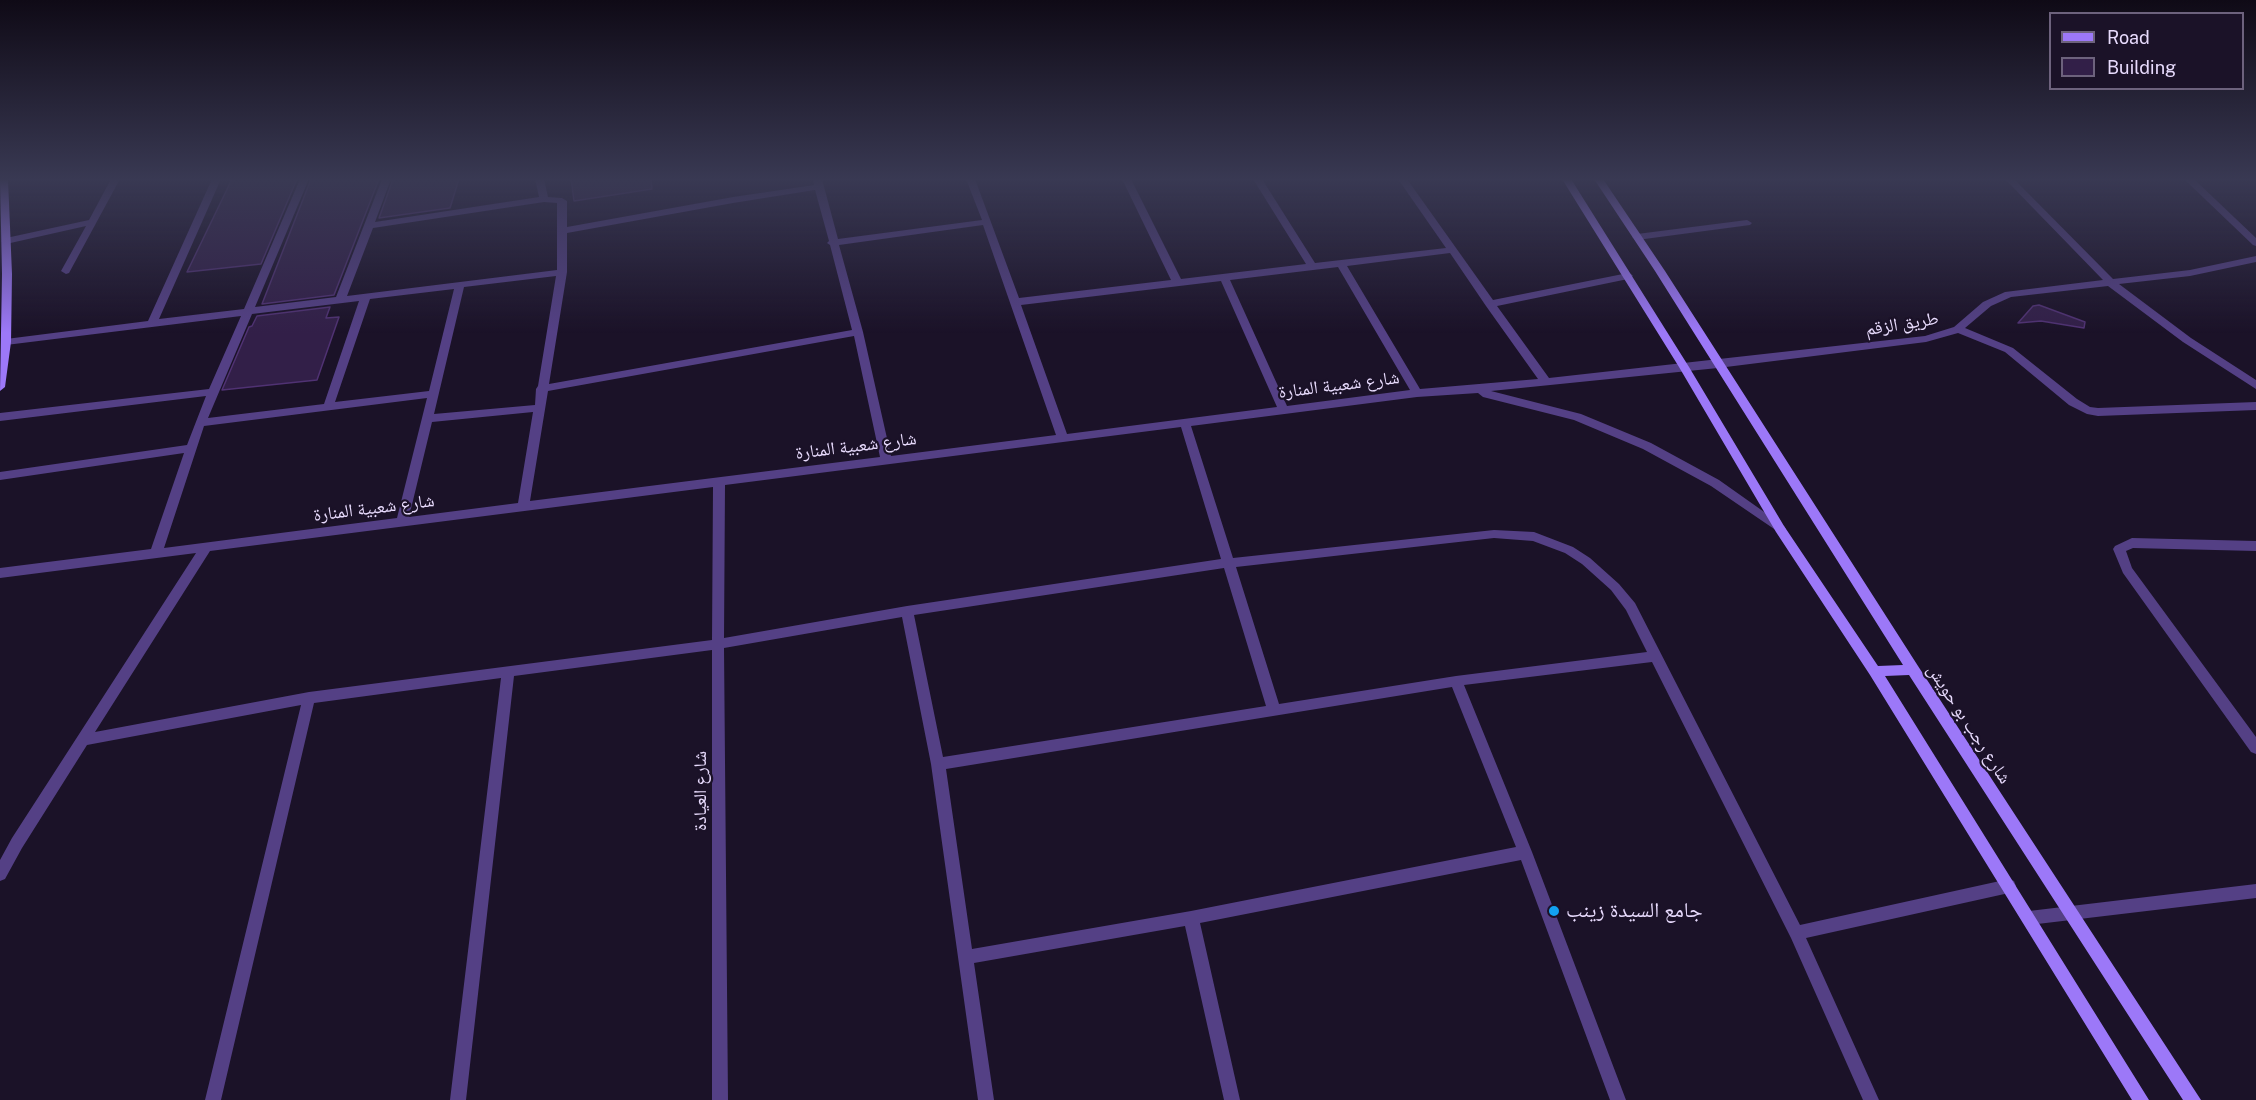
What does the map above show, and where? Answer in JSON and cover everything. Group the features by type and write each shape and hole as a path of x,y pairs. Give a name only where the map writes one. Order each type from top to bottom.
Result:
{"main road":[{"path":"0,387 6,342 5,230"},
{"path":"1599,230 1684,367 1780,529 1875,671 2141,1100"},
{"name":"شارع رجب بو حويش","path":"1633,230 1913,670 2193,1100"},
{"path":"1875,671 1913,670"}],"street":[{"path":"6,241 55,230"},
{"path":"66,271 88,230"},
{"path":"152,324 195,230"},
{"path":"156,553 200,423 282,230"},
{"path":"340,301 369,230"},
{"path":"523,507 562,272 562,231 566,230"},
{"path":"829,230 858,332 887,460"},
{"path":"832,243 925,230"},
{"path":"990,230 1063,438"},
{"path":"1151,230 1177,282"},
{"path":"1289,230 1312,267"},
{"path":"1438,230 1545,381"},
{"path":"1637,237 1689,230"},
{"path":"2059,230 2111,283 2187,340 2256,385"},
{"path":"2243,230 2256,243"},
{"path":"1016,302 1452,250"},
{"name":"طريق الزقم","path":"1718,364 1926,339 1958,329 1987,304 2010,294 2190,273 2256,259"},
{"path":"1341,264 1416,393"},
{"path":"6,342 562,272"},
{"path":"1490,304 1628,276"},
{"path":"1224,277 1284,410"},
{"path":"402,522 460,285"},
{"path":"328,408 365,298"},
{"path":"1958,329 2015,354 2073,402 2087,410 2098,412 2256,406"},
{"path":"542,389 858,332"},
{"name":"شارع شعبية المنارة","path":"0,573 1416,393 1470,390 1718,364"},
{"path":"1470,390 1542,406 1577,417 1638,442 1715,483 1780,529"},
{"path":"0,417 213,392"},
{"path":"200,423 432,394"},
{"path":"426,419 538,408"},
{"path":"1185,423 1274,710"},
{"path":"0,476 192,448"},
{"name":"شارع العيادة","path":"719,482 720,1100"},
{"path":"84,740 309,698 718,644 907,610 1228,563 1494,534 1534,537 1569,550 1586,561 1615,587 1631,608 1796,933 1871,1100"},
{"path":"2256,546 2133,543 2119,549 2127,570 2256,748"},
{"path":"0,874 17,843 206,547"},
{"path":"907,610 938,765 986,1100"},
{"path":"938,765 1456,681 1654,656"},
{"path":"458,1100 508,671"},
{"path":"1456,681 1525,852 1618,1100"},
{"path":"213,1100 309,698"},
{"path":"967,957 1191,918 1525,852"},
{"path":"1796,933 2009,886"},
{"path":"2029,918 2256,891"},
{"path":"1191,918 1232,1100"}],"building":[{"path":"207,230 275,230 261,264 187,272"},
{"path":"291,230 359,230 334,295 262,304"},
{"path":"2039,305 2085,322 2084,328 2041,321 2018,323 2033,306"},
{"path":"330,307 326,318 339,317 317,380 222,390 249,327 252,326 257,316"}],"place":[{"name":"جامع السيدة زينب","path":"1554,911"}]}
